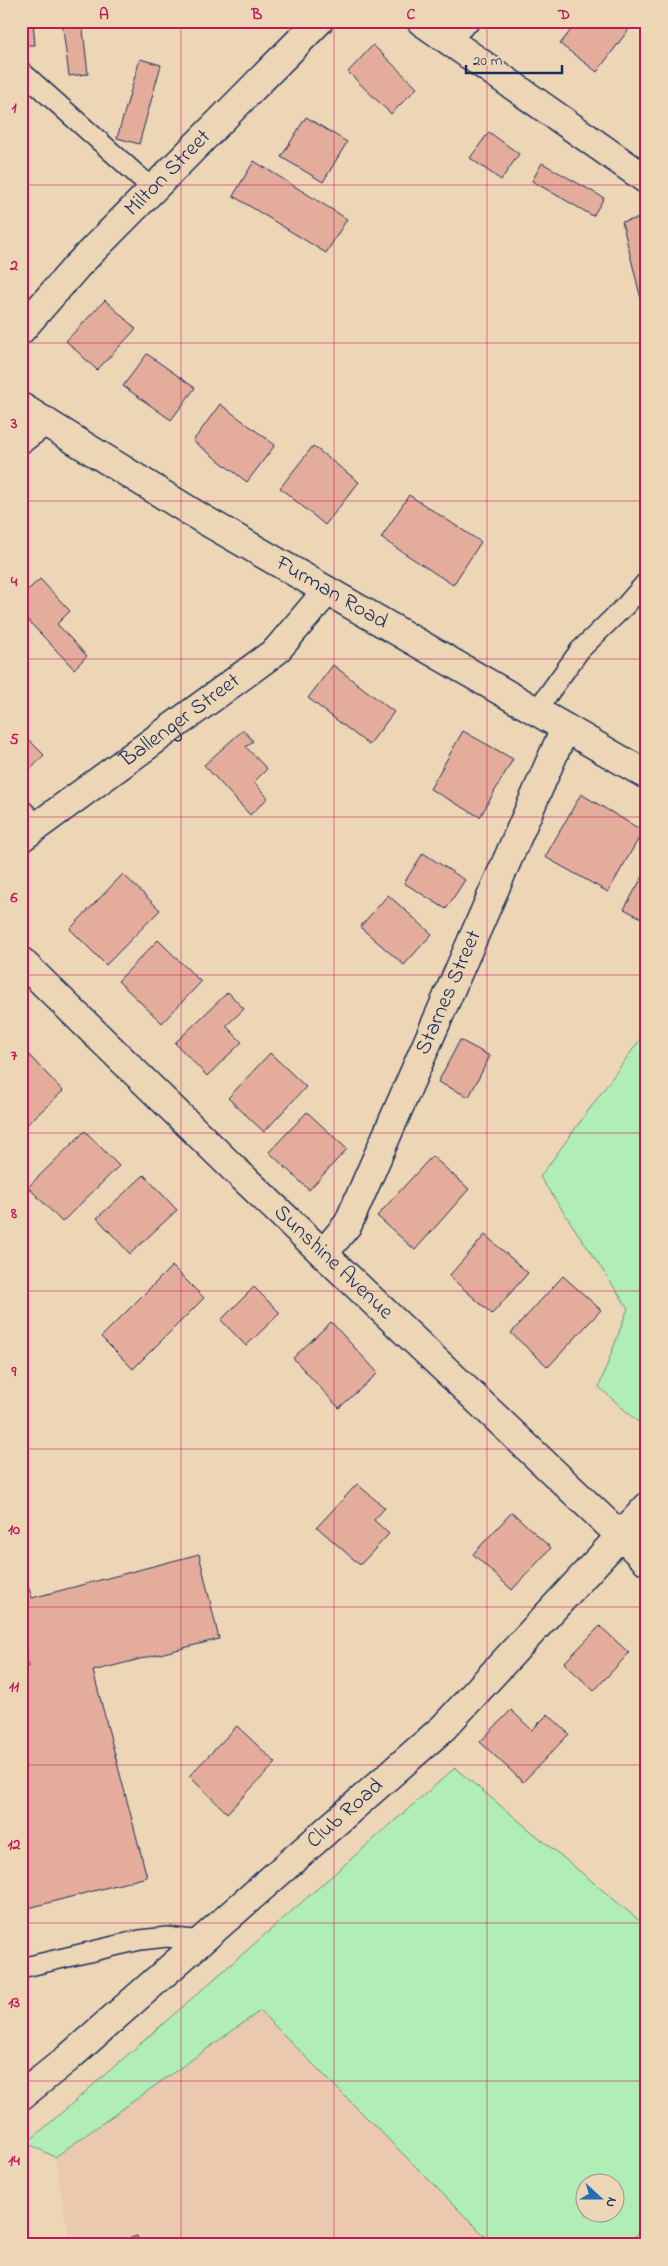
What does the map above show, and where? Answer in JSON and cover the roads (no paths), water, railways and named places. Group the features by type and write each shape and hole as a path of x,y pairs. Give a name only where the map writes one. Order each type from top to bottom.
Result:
{"street":[{"name":"Milton Street","path":"21,330 77,266 319,21"},
{"path":"421,21 647,180"},
{"name":"Furman Road","path":"21,407 201,518 647,775"},
{"path":"21,439 45,421"},
{"name":"Ballenger Street","path":"27,824 276,651 327,591"},
{"name":"Starnes Street","path":"324,1253 348,1224 565,728"},
{"name":"Sunshine Avenue","path":"21,961 226,1162 647,1561"},
{"name":"Club Road","path":"21,2096 67,2060 443,1728 647,1507"}],"lane":[{"path":"448,40 471,21"},
{"path":"21,71 153,189"},
{"path":"536,711 580,650 647,582"},
{"path":"21,1968 140,1940 167,1937 201,1941"}]}
